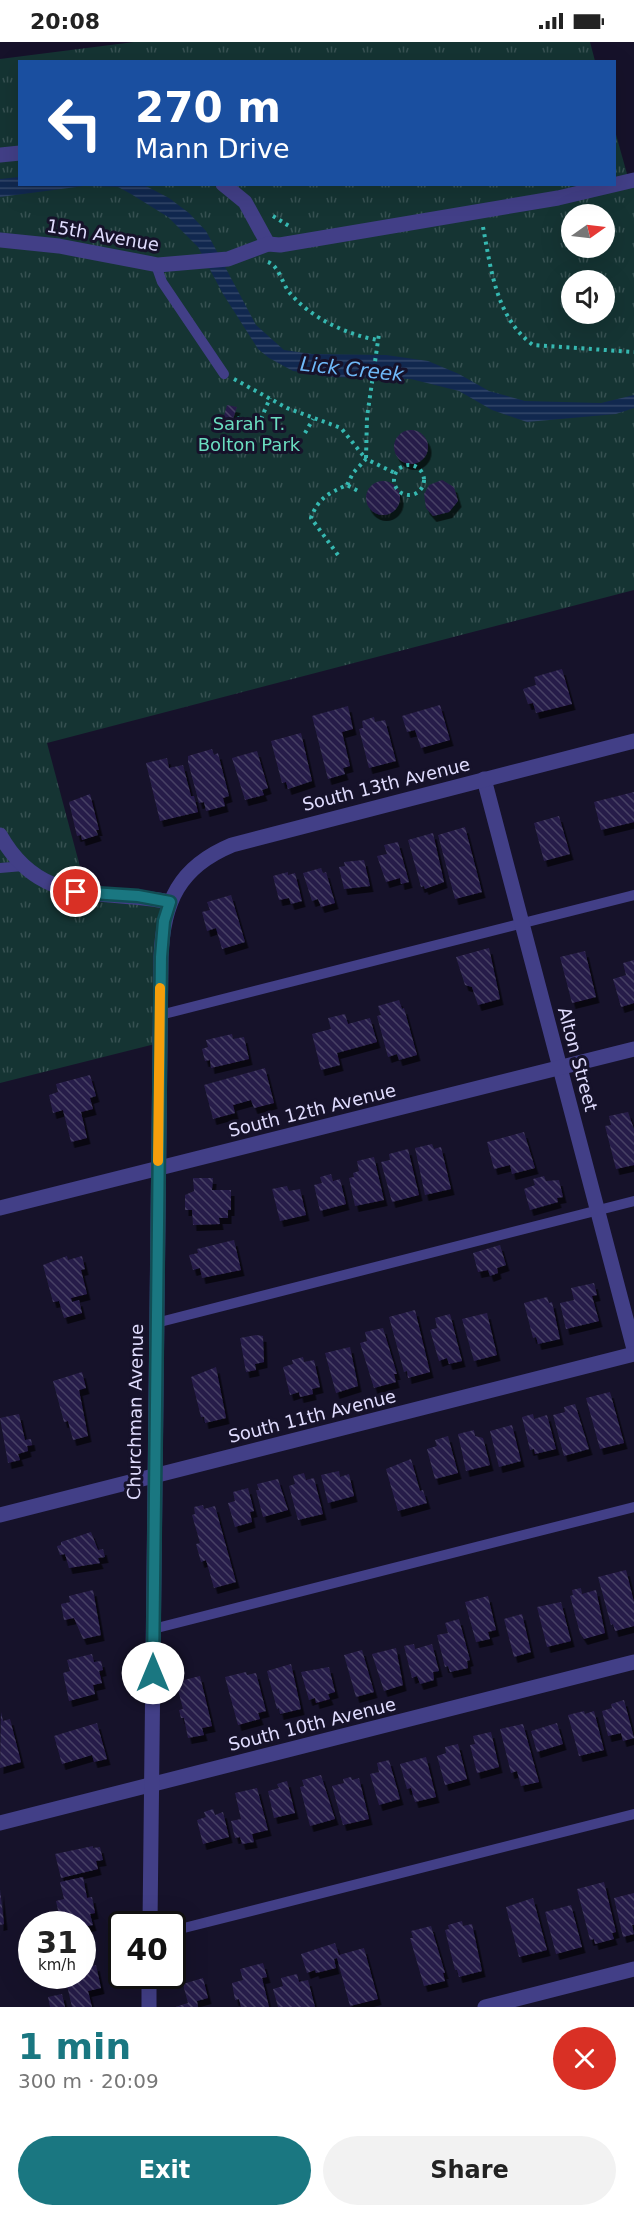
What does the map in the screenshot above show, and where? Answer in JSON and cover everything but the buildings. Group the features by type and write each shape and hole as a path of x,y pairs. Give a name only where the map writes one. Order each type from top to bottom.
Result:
{"street":[{"path":"0,155 18,153"},
{"name":"15th Avenue","path":"616,184 634,180"},
{"path":"225,186 244,202 268,244"},
{"name":"15th Avenue","path":"0,240 59,246 156,265 191,263 228,259 268,244 280,245 533,203 608,186"},
{"name":"South 13th Avenue","path":"170,902 189,872 207,858 232,845 634,741"},
{"name":"Alton Street","path":"484,779 634,1349"},
{"path":"0,835 23,866 42,881 62,890 138,896 170,902"},
{"name":"Churchman Avenue","path":"150,1911 160,1015 162,939 170,902"},
{"name":"South 12th Avenue","path":"0,1208 634,1049"},
{"name":"South 11th Avenue","path":"0,1515 634,1354"},
{"name":"South 10th Avenue","path":"0,1823 634,1662"},
{"path":"485,2007 634,1969"},
{"path":"149,1989 149,2007"}],"lane":[{"path":"156,265 162,282 224,374"},
{"path":"0,868 23,866"},
{"path":"160,1015 634,895"},
{"path":"156,1323 634,1201"},
{"path":"153,1629 634,1507"},
{"path":"186,1927 634,1814"}],"path":[{"path":"268,209 276,219 292,227"},
{"path":"482,224 497,294 521,336 533,345 634,352"},
{"path":"259,263 274,264 289,292 318,315 345,332 378,340"},
{"path":"339,555 311,518 316,504 327,493 347,485 353,473 366,459 367,417 379,334"},
{"path":"224,374 313,419 341,428 366,459 396,473"},
{"path":"237,418 258,426 270,398"},
{"path":"305,433 313,419"},
{"path":"413,465 422,471 424,485 413,494 403,494 394,483 396,473 403,466 413,465"},
{"path":"347,485 360,492"}],"green space":[{"name":"Sarah T. Bolton Park","path":"134,42 590,42 595,60 18,60 18,186 616,186 616,135 629,181 634,180 634,590 47,743 87,893 170,902 159,1043 0,1083 0,59"}],"water":[{"name":"Lick Creek","path":"18,177 18,186 84,186 0,197 0,179"},
{"name":"Lick Creek","path":"84,186 146,186 169,198 189,213 206,231 256,325 284,350 312,354 386,355 428,361 459,374 489,391 525,401 601,403 634,395 634,408 616,414 527,422 492,410 459,391 411,379 335,377 293,371 258,349 223,294 198,247 168,217 118,187"}],"slow traffic":[{"path":"158,1161 160,988"}],"route":[{"path":"76,892 138,896 170,902 162,933 161,957 153,1673"}]}
